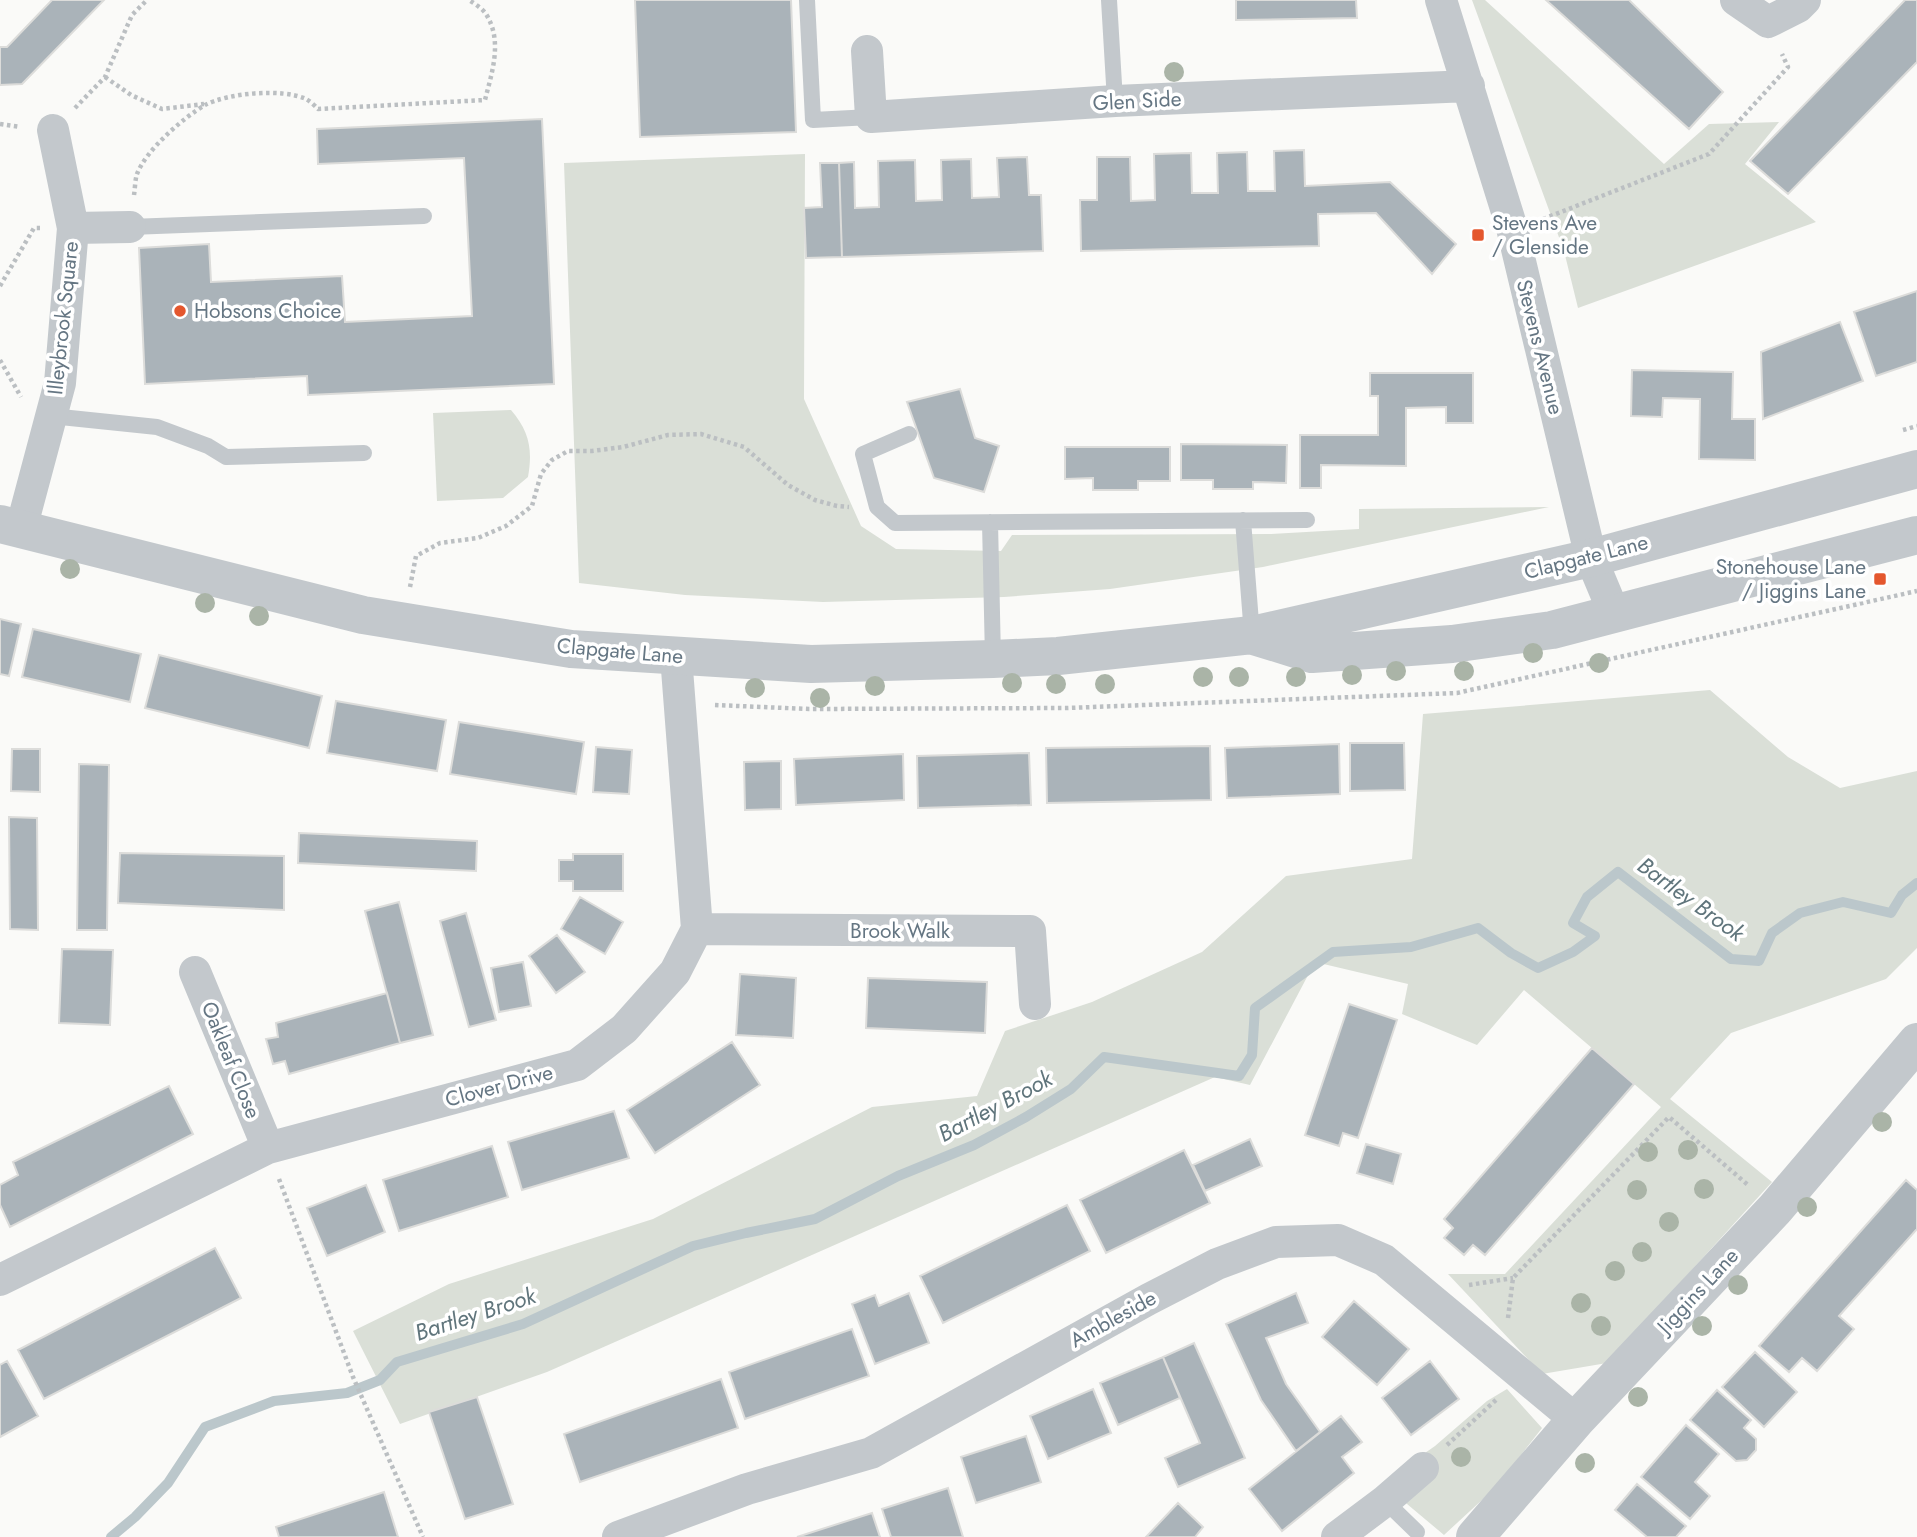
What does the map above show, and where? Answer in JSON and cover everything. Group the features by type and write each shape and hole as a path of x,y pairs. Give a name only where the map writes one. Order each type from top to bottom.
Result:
{"street":[{"name":"Stevens Avenue","path":"1441,0 1512,228 1591,558 1614,614"},
{"path":"1736,0 1768,22 1798,7 1805,0"},
{"path":"867,51 871,117"},
{"name":"Glen Side","path":"871,117 1115,101 1469,86"},
{"name":"Illeybrook Square","path":"11,526 51,416 60,383 72,228 52,130"},
{"name":"Illeybrook Square","path":"72,228 130,228"},
{"name":"Clapgate Lane","path":"11,526 363,615 571,649 811,664 993,659 1058,656 1252,635 1591,558 1917,468"},
{"name":"Clapgate Lane","path":"1252,635 1312,654 1452,644 1552,630 1917,535"},
{"path":"676,656 697,929"},
{"name":"Brook Walk","path":"697,929 1030,931 1035,1004"},
{"name":"Clover Drive","path":"0,1280 268,1148 578,1065 624,1029 676,972 697,929"},
{"name":"Oakleaf Close","path":"195,972 268,1148"},
{"name":"Jiggins Lane","path":"1475,1537 1576,1420 1775,1209 1917,1042"},
{"name":"Ambleside","path":"618,1537 747,1489 871,1453 1149,1298 1217,1264 1276,1242 1338,1240 1384,1259 1576,1420"},
{"path":"1337,1537 1423,1468"}],"lane":[{"path":"807,0 813,120 871,117"},
{"path":"1109,0 1115,101"},
{"path":"130,228 424,216"},
{"path":"51,416 157,427 208,446 226,457 364,453"},
{"path":"909,434 863,454 877,507 895,523 1307,520"},
{"path":"1243,520 1252,635"},
{"path":"990,522 993,659"},
{"path":"1385,1501 1417,1532"}],"path":[{"path":"147,0 132,16 105,77 131,95 162,109 207,104 249,93 287,94 307,99 318,109 485,100 494,64 495,36 485,12 469,0"},
{"path":"1512,228 1549,217 1709,155 1788,67 1768,22"},
{"path":"130,228 137,174 157,145 180,123 207,104"},
{"path":"0,286 34,228 72,228"},
{"path":"404,622 415,556 440,543 478,538 506,526 532,506 541,474 552,460 568,451 592,452 668,435 701,433 744,447 788,485 815,500 837,506 877,507"},
{"path":"1423,1468 1499,1396 1513,1278 1669,1116 1775,1209"},
{"path":"268,1148 353,1377 423,1537"}],"shaded area":[{"path":"1472,0 1485,0 1664,164 1709,124 1779,122 1745,164 1816,222 1578,308 1564,251"},
{"path":"805,154 804,399 861,526 896,549 1001,551 1012,535 1271,534 1359,529 1359,509 1549,507 1263,567 1110,589 1004,597 823,602 685,595 579,583 564,163"},
{"path":"511,410 526,433 530,449 528,477 503,498 437,501 433,413"},
{"path":"1710,690 1788,757 1840,788 1917,771 1917,948 1886,979 1731,1033 1670,1099 1772,1182 1607,1363 1542,1374 1448,1274 1505,1274 1661,1107 1524,990 1477,1045 1402,1014 1408,984 1315,962 1250,1085 1215,1077 547,1372 400,1424 353,1331 449,1284 653,1219 872,1107 977,1096 1005,1031 1092,1002 1202,952 1286,876 1412,859 1423,714"},
{"path":"1507,1389 1542,1428 1496,1487 1444,1535 1382,1483 1435,1446 1487,1401"}],"building":[{"path":"52,0 104,0 22,84 0,85 0,47 7,47"},
{"path":"635,0 791,0 796,132 640,137"},
{"path":"1236,0 1356,0 1357,18 1236,20"},
{"path":"1546,0 1629,0 1723,92 1689,129"},
{"path":"1905,0 1917,0 1917,62 1788,194 1750,161"},
{"path":"542,119 554,384 308,395 307,376 145,384 139,248 209,244 211,282 342,276 345,322 472,316 464,158 318,164 317,129"},
{"path":"1304,150 1305,186 1390,182 1456,244 1432,274 1376,213 1318,214 1319,246 1081,251 1080,200 1097,200 1097,157 1130,157 1131,201 1155,200 1154,154 1191,153 1192,193 1218,193 1217,153 1247,152 1248,191 1275,191 1274,151"},
{"path":"1027,157 1029,195 1041,195 1043,251 842,257 839,163 854,162 855,208 879,207 878,161 915,160 916,201 942,200 941,160 971,159 972,198 999,197 997,158"},
{"path":"820,163 839,163 842,257 806,258 804,208 822,207"},
{"path":"1917,291 1917,362 1876,376 1854,312"},
{"path":"1840,322 1863,381 1763,419 1761,352"},
{"path":"1632,370 1733,372 1732,419 1755,419 1755,460 1699,459 1700,399 1663,398 1662,417 1631,416"},
{"path":"1370,373 1473,373 1473,423 1446,423 1446,407 1406,408 1406,466 1321,465 1321,488 1300,488 1300,435 1378,435 1378,396 1370,396"},
{"path":"960,389 975,438 999,446 984,492 934,478 907,402"},
{"path":"1181,444 1287,445 1286,483 1253,482 1253,489 1213,489 1213,480 1181,480"},
{"path":"1065,447 1170,447 1170,481 1138,481 1138,490 1093,490 1093,478 1065,479"},
{"path":"0,619 21,624 9,676 0,674"},
{"path":"33,629 141,654 130,702 22,677"},
{"path":"159,655 322,696 309,748 145,708"},
{"path":"336,701 446,720 437,771 327,753"},
{"path":"459,722 584,742 576,794 450,774"},
{"path":"1350,743 1404,743 1405,790 1350,791"},
{"path":"1339,744 1340,794 1227,798 1225,748"},
{"path":"1210,746 1211,800 1047,803 1046,748"},
{"path":"596,747 632,750 629,794 593,792"},
{"path":"12,749 40,749 40,792 11,791"},
{"path":"1029,753 1031,805 918,808 917,756"},
{"path":"903,754 904,800 796,805 794,759"},
{"path":"781,761 781,809 745,810 744,762"},
{"path":"79,764 109,765 107,930 77,930"},
{"path":"9,817 37,818 38,930 10,929"},
{"path":"299,833 477,841 476,871 298,863"},
{"path":"120,853 284,856 284,910 118,903"},
{"path":"573,854 623,854 623,891 573,891 573,881 559,881 559,860 573,860"},
{"path":"580,897 623,922 605,954 561,929"},
{"path":"399,902 433,1035 400,1043 365,911"},
{"path":"466,913 496,1020 469,1027 440,921"},
{"path":"557,935 585,972 556,993 529,956"},
{"path":"62,949 113,950 110,1025 59,1023"},
{"path":"523,962 531,1006 499,1012 491,968"},
{"path":"740,974 796,978 793,1038 736,1035"},
{"path":"868,978 987,982 985,1033 866,1028"},
{"path":"387,993 400,1043 289,1074 285,1061 273,1064 266,1039 278,1037 276,1023"},
{"path":"1349,1004 1397,1020 1358,1138 1343,1133 1339,1146 1305,1135"},
{"path":"732,1042 760,1085 655,1153 627,1110"},
{"path":"1592,1048 1634,1084 1485,1255 1473,1245 1464,1255 1444,1238 1453,1228 1444,1219"},
{"path":"169,1086 193,1134 10,1227 0,1205 0,1185 18,1175 13,1162"},
{"path":"614,1111 629,1158 522,1190 508,1142"},
{"path":"1250,1139 1262,1166 1205,1191 1193,1165"},
{"path":"1366,1144 1401,1154 1393,1184 1357,1173"},
{"path":"492,1146 508,1197 399,1231 383,1180"},
{"path":"1184,1150 1210,1203 1106,1253 1080,1200"},
{"path":"1906,1180 1917,1190 1917,1229 1839,1316 1854,1329 1817,1371 1802,1358 1789,1372 1759,1346"},
{"path":"366,1185 385,1232 327,1256 307,1208"},
{"path":"1067,1205 1090,1251 943,1323 920,1276"},
{"path":"215,1248 241,1298 44,1399 18,1350"},
{"path":"909,1293 929,1343 875,1364 852,1304 875,1295 879,1306"},
{"path":"1296,1293 1308,1323 1266,1338 1286,1384 1320,1432 1296,1451 1261,1400 1226,1324"},
{"path":"1354,1301 1409,1349 1377,1385 1322,1337"},
{"path":"852,1329 869,1376 745,1419 729,1372"},
{"path":"1194,1343 1245,1458 1178,1487 1165,1458 1200,1443 1163,1357"},
{"path":"1755,1352 1797,1392 1764,1427 1722,1387"},
{"path":"1163,1357 1180,1398 1118,1425 1100,1383"},
{"path":"7,1361 38,1416 0,1437 0,1365"},
{"path":"1430,1361 1459,1399 1411,1435 1382,1398"},
{"path":"721,1379 738,1428 580,1482 564,1434"},
{"path":"1093,1389 1111,1433 1048,1459 1030,1416"},
{"path":"1717,1390 1751,1420 1744,1428 1756,1439 1756,1450 1747,1460 1736,1461 1690,1420"},
{"path":"477,1397 513,1504 465,1519 429,1412"},
{"path":"1341,1416 1362,1442 1342,1457 1354,1473 1282,1531 1249,1489"},
{"path":"1686,1425 1719,1454 1695,1482 1710,1496 1690,1519 1641,1477"},
{"path":"1026,1436 1041,1482 976,1503 961,1457"},
{"path":"1637,1484 1686,1526 1676,1537 1647,1537 1615,1510"},
{"path":"948,1488 963,1537 891,1537 882,1509"},
{"path":"384,1492 398,1537 279,1537 276,1527"},
{"path":"1178,1503 1203,1527 1195,1537 1146,1537"},
{"path":"872,1513 880,1537 797,1537"}],"waterway":[{"name":"Bartley Brook","path":"111,1537 168,1483 205,1427 274,1401 347,1393 380,1380 397,1362 523,1324 693,1246 815,1219 898,1176 974,1145 1026,1117 1071,1089 1104,1057 1239,1076 1252,1055 1255,1008 1333,952 1411,947 1478,928 1511,953 1538,968 1573,952 1595,936 1573,923 1587,897 1618,872 1731,959 1759,961 1772,933 1800,913 1843,902 1891,913 1902,895 1917,883"}],"place":[{"name":"Stevens Ave / Glenside","path":"1478,235"},
{"name":"Hobsons Choice","path":"180,311"},
{"name":"Stonehouse Lane / Jiggins Lane","path":"1880,579"}]}
